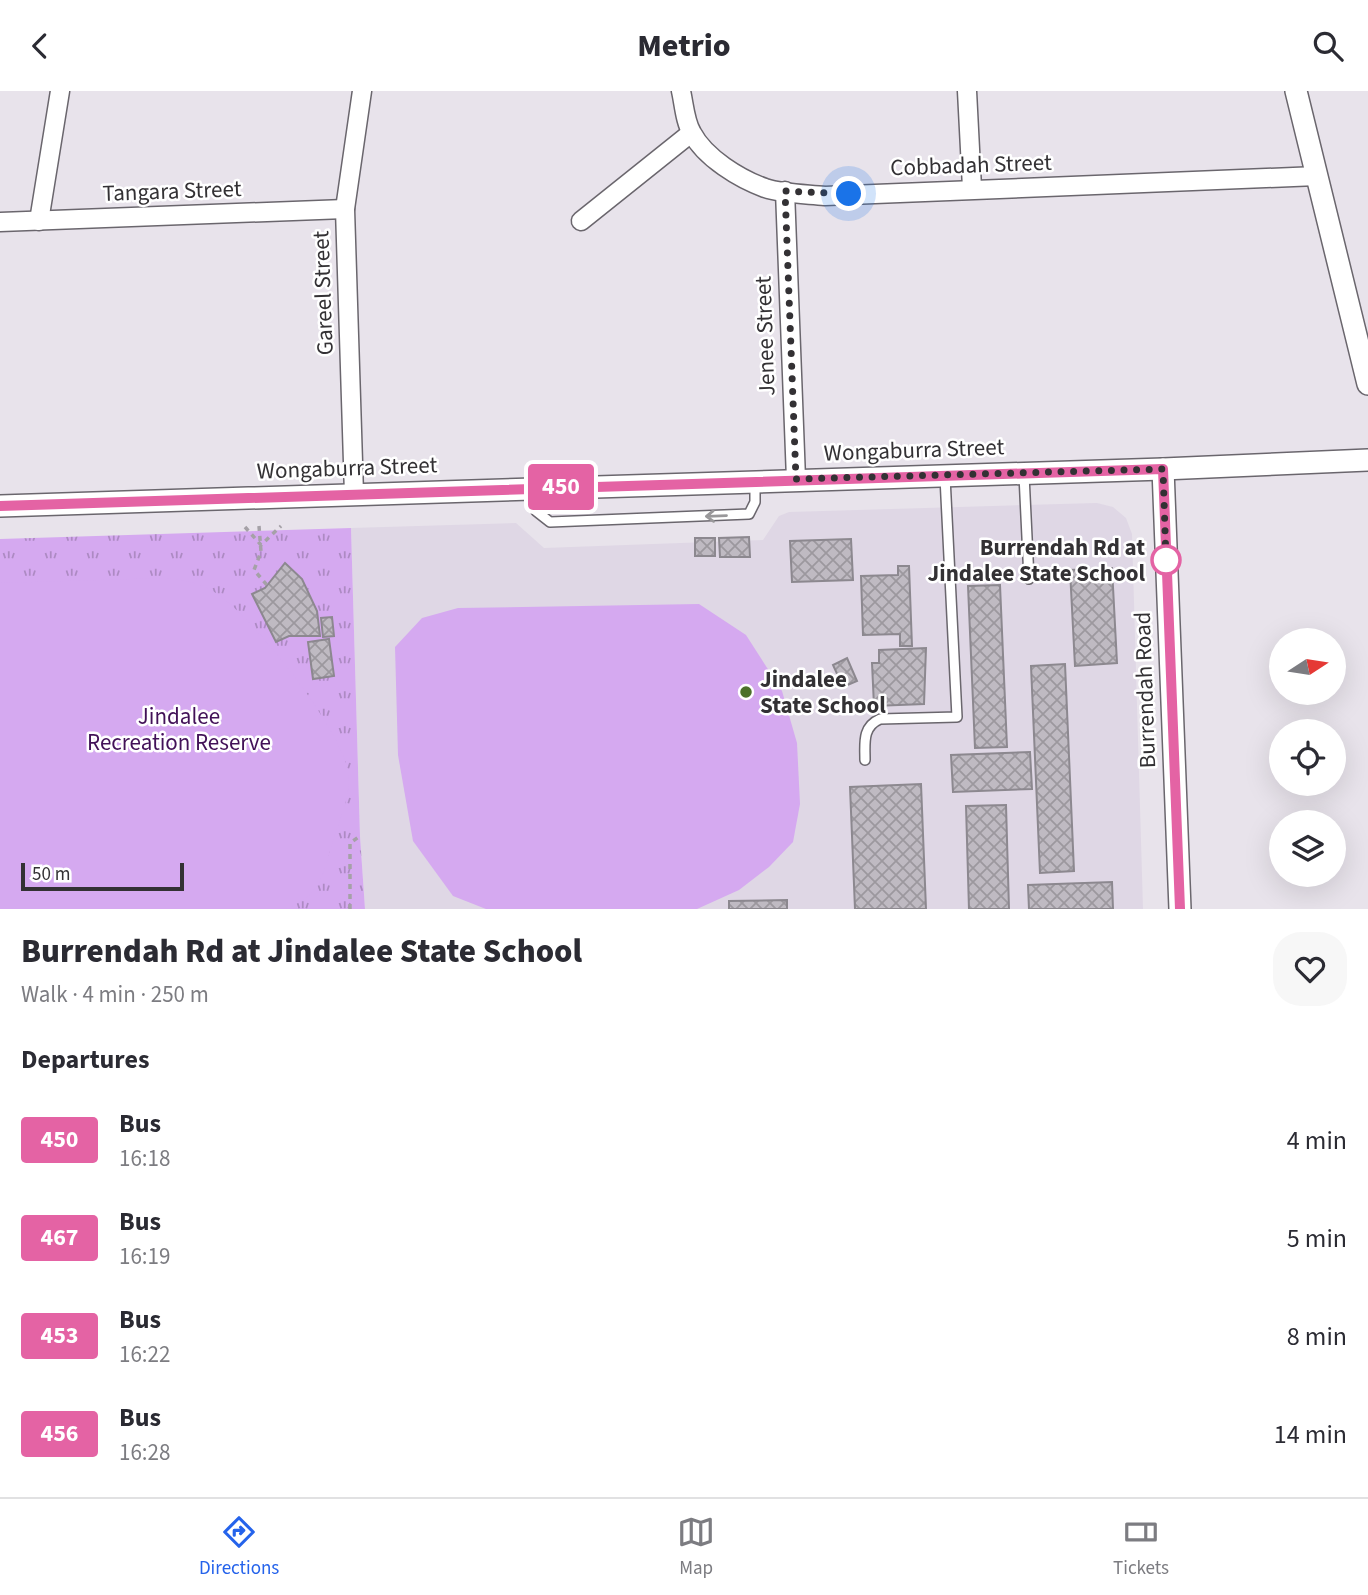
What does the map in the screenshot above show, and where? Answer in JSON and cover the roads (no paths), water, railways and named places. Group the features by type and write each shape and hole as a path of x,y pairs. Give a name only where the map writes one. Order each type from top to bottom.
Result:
{"street":[{"path":"39,221 60,91"},
{"name":"Gareel Street","path":"354,494 345,209 362,91"},
{"path":"581,221 691,133 681,91"},
{"path":"967,91 972,188"},
{"path":"1296,91 1368,384"},
{"name":"Cobbadah Street","path":"691,133 710,154 731,170 766,188 825,196 1317,176"},
{"name":"Jenee Street","path":"785,191 796,479"},
{"name":"Tangara Street","path":"0,222 345,209"},
{"name":"Wongaburra Street","path":"0,506 1163,469 1368,460"},
{"name":"Burrendah Road","path":"1163,469 1180,909"}],"lane":[{"path":"1024,473 1029,579"},
{"path":"865,760 865,731 871,723 880,719 957,717 945,475"},
{"path":"534,488 536,511 550,522 748,515 755,502 755,481"}],"place":[{"name":"Burrendah Rd at Jindalee State School","path":"1166,560"},
{"name":"Jindalee State School","path":"746,692"}],"park label":[{"name":"Jindalee Recreation Reserve","path":"179,729"}]}
